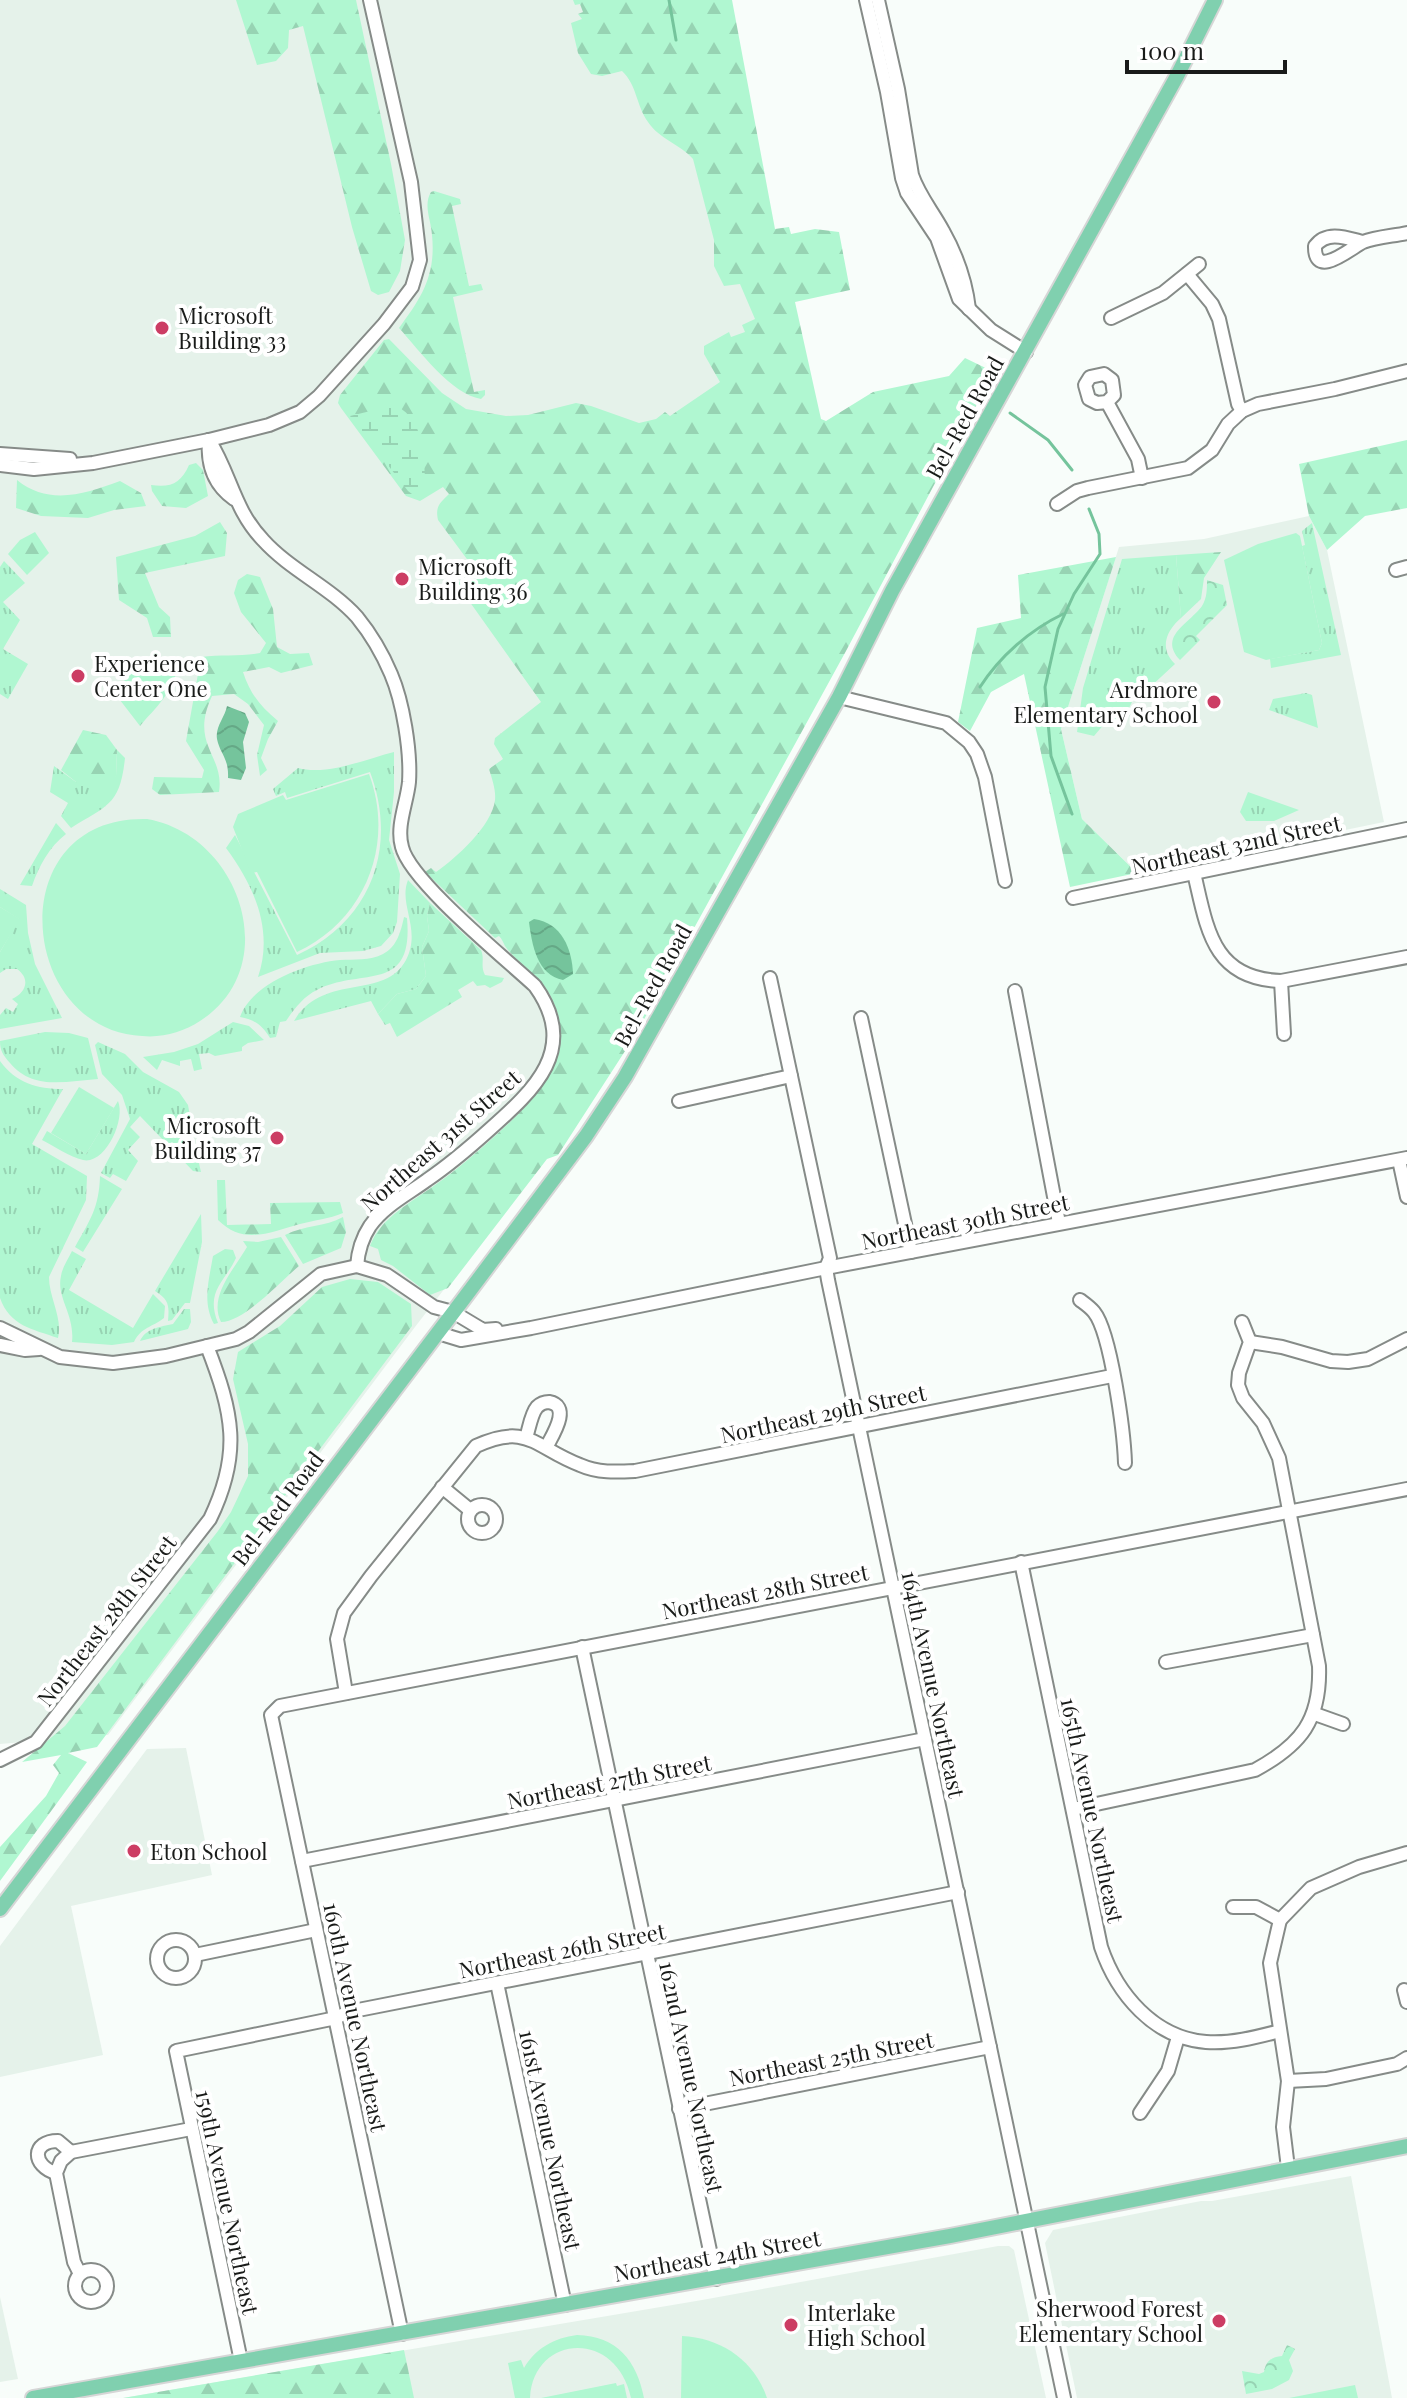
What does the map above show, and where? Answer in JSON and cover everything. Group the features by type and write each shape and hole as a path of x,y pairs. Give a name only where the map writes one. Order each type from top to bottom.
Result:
{"main road":[{"name":"Bel-Red Road","path":"0,1909 586,1136 625,1077 839,697 892,591 1177,76 1215,0"},
{"name":"Northeast 24th Street","path":"33,2398 716,2279 1407,2146"}],"street":[{"path":"0,465 34,469 93,463 269,425 300,412 319,396 384,324 412,287 420,260 411,182 370,0"},
{"path":"866,0 893,91"},
{"path":"878,0 893,91 902,178 940,235 959,299 991,330 1026,352"},
{"path":"1363,242 1407,233"},
{"path":"1111,318 1163,293 1199,264"},
{"path":"1187,274 1212,304 1219,319 1242,411"},
{"path":"1057,504 1077,491 1188,468 1212,450 1228,424 1242,411 1258,404 1407,371"},
{"path":"1107,402 1138,459 1142,478"},
{"name":"Northeast 31st Street","path":"209,440 233,487 234,499 262,540 356,617 391,674 402,710 409,773 400,830 401,846 411,867 436,895 535,986 545,1001 551,1019 553,1040 546,1067 533,1090 448,1166 377,1217 368,1228 358,1251 357,1266"},
{"path":"0,454 93,463"},
{"path":"839,697 946,723 969,742 985,777 1005,881"},
{"name":"Northeast 32nd Street","path":"1073,898 1407,829"},
{"path":"1194,873 1211,939 1223,959 1252,977 1281,981 1407,957"},
{"name":"164th Avenue Northeast","path":"770,978 830,1258 826,1268 1064,2398"},
{"path":"1281,981 1284,1034"},
{"path":"1015,991 1059,1223"},
{"path":"861,1018 911,1252"},
{"path":"679,1101 791,1076"},
{"path":"1403,1159 1407,1197"},
{"name":"Northeast 30th Street","path":"438,1333 461,1340 531,1328 826,1268 1403,1159"},
{"path":"0,1328 60,1357 113,1363 140,1361 224,1343 249,1332 321,1274 357,1266"},
{"name":"Northeast 30th Street","path":"357,1266 387,1275 434,1307 453,1312 483,1330 531,1328"},
{"path":"1080,1300 1095,1312 1103,1331 1123,1424 1125,1463"},
{"path":"1073,1809 1255,1770 1276,1759 1294,1744 1315,1714 1320,1688 1313,1635 1279,1458 1271,1437 1243,1398 1238,1385 1250,1342 1242,1322"},
{"path":"1250,1342 1282,1347 1331,1361 1348,1362 1368,1359 1407,1338"},
{"path":"0,1345 25,1350 39,1349"},
{"name":"Northeast 28th Street","path":"0,1760 36,1742 210,1519 226,1478 232,1431 229,1410 207,1346"},
{"name":"Northeast 29th Street","path":"442,1487 476,1446 496,1436 526,1438 547,1446 580,1466 597,1471 635,1471 1112,1376"},
{"path":"526,1438 537,1407 544,1402 553,1404 559,1410 560,1418 547,1446"},
{"path":"346,1693 337,1639 344,1613 442,1487 470,1510"},
{"name":"Northeast 28th Street","path":"274,1709 894,1586 1407,1489"},
{"name":"165th Avenue Northeast","path":"1021,1562 1101,1947 1109,1972 1137,2008 1178,2037"},
{"path":"1166,1662 1313,1635"},
{"name":"162nd Avenue Northeast","path":"582,1647 716,2279"},
{"name":"160th Avenue Northeast","path":"274,1709 271,1715 402,2334"},
{"path":"1315,1714 1343,1724"},
{"name":"Northeast 27th Street","path":"302,1861 925,1739"},
{"path":"1288,2168 1283,2127 1288,2081 1270,1963 1280,1920 1311,1888 1359,1867 1407,1853"},
{"name":"Northeast 26th Street","path":"176,2051 336,2018 348,2012 958,1892"},
{"path":"1233,1907 1256,1907 1280,1920"},
{"path":"195,1955 316,1930"},
{"name":"161st Avenue Northeast","path":"497,1983 565,2305"},
{"path":"1140,2113 1168,2071 1178,2037 1227,2042 1280,2031"},
{"name":"Northeast 25th Street","path":"679,2109 990,2047"},
{"name":"159th Avenue Northeast","path":"176,2051 241,2361"},
{"path":"1288,2081 1326,2079 1397,2064 1407,2058"},
{"path":"71,2152 58,2141 49,2141 41,2147 39,2163 47,2171 58,2167 71,2152 191,2129"},
{"path":"58,2167 74,2262 80,2274"}],"shaded area":[{"path":"0,0 725,0 853,623 607,1078 108,1735 0,1744"},
{"name":"Ardmore Elementary School","path":"1309,516 1327,550 1384,822 1137,873 1082,819 1061,729 1119,547 1204,539"},
{"path":"186,1748 212,1875 71,1906 103,2055 0,2077 0,1946 147,1749"},
{"name":"Sherwood Forest Elementary School","path":"1351,2176 1392,2398 1077,2398 1045,2243 1053,2230"},
{"name":"Interlake High School","path":"1009,2246 1014,2250 1046,2398 123,2398 702,2300"},
{"path":"0,2297 18,2379 0,2382"}],"green space":[{"path":"236,0 356,0 405,240 400,271 389,292 378,295 371,291 352,227 303,26 289,30 288,48 276,61 257,65"},
{"path":"573,0 732,0 775,229 789,227 791,234 815,229 839,232 850,290 795,302 821,419 826,421 873,392 949,376 965,358 994,372 846,651 636,1034 558,1155 547,1159 448,1288 430,1295 381,1260 378,1249 370,1246 375,1236 389,1219 467,1161 527,1105 550,1073 558,1055 561,1036 550,995 540,981 510,952 499,936 495,938 425,872 431,868 436,872 480,831 492,810 495,796 489,769 503,759 494,744 495,738 541,702 457,584 475,570 438,520 439,505 449,494 443,487 420,501 406,496 341,408 338,403 340,395 384,340 389,339 442,393 466,409 506,416 528,415 576,403 639,423 656,419 665,412 670,416 720,382 704,354 704,346 729,332 731,337 745,332 742,325 755,319 740,284 724,286 714,266 714,240 693,159 653,128 644,116 631,82 622,71 602,76 591,74 578,53 571,23 582,19 578,14 583,12 580,4 575,5"},
{"path":"434,191 460,199 461,204 452,206 469,286 481,284 483,290 453,297 474,392 485,390 481,399 458,389 447,380 399,328 421,295 429,274 433,249 428,202"},
{"path":"395,405 413,421 422,443 426,493 416,497 408,491 350,416"},
{"path":"1407,440 1407,508 1365,516 1327,550 1309,516 1299,464"},
{"path":"196,463 203,470 208,496 186,508 162,506 151,485 174,483 189,465"},
{"path":"17,480 29,488 54,495 80,493 120,481 141,493 146,506 114,510 88,518 41,516 16,508"},
{"path":"220,522 227,533 225,556 145,573 159,607 170,617 171,637 153,637 147,618 119,600 116,557 195,536"},
{"path":"1312,523 1341,655 1271,668 1270,659 1319,650 1322,643 1302,546 1305,545 1302,531"},
{"path":"35,532 49,553 27,575 8,554 20,540"},
{"path":"1296,533 1300,536 1322,643 1319,650 1266,660 1244,652 1224,560 1258,544"},
{"path":"1221,552 1204,578 1201,599 1181,618 1176,555"},
{"path":"1176,555 1181,618 1171,628 1166,640 1167,652 1175,664 1148,689 1136,694 1128,710 1116,720 1111,716 1094,736 1077,732 1083,688 1122,559"},
{"path":"1116,557 1061,729 1082,819 1137,873 1070,887 1024,674 991,692 970,731 958,722 977,628 1021,618 1018,575"},
{"path":"4,561 25,583 3,602 20,620 3,649 28,664 8,699 0,694 0,567"},
{"path":"247,574 260,577 273,609 277,647 290,654 309,653 313,665 281,673 269,667 243,672 257,700 278,721 261,758 267,770 260,776 257,755 264,725 248,704 234,694 212,696 204,726 217,768 219,792 160,795 152,789 154,777 202,778 204,770 186,741 201,657 260,653 266,643 241,612 234,593 238,580"},
{"path":"1207,580 1223,585 1227,605 1196,636 1200,640 1180,660 1174,652 1174,637 1202,606"},
{"path":"148,659 177,669 167,693 140,726 113,691"},
{"path":"1306,693 1312,695 1318,728 1269,710 1273,699"},
{"path":"83,730 106,735 117,750 116,776 98,790 76,782 61,770"},
{"path":"117,750 125,758 120,786 115,795 103,808 71,828 61,816 68,803 50,792 54,766 76,782 116,776"},
{"path":"394,752 389,840 400,874 397,922 393,933 381,946 363,951 320,953 258,977 264,942 258,909 253,893 226,848 235,835 297,955 323,940 344,922 360,902 372,878 379,853 381,827 378,800 370,772 287,798 285,792 276,796 273,789 298,768 334,768"},
{"path":"369,774 376,800 378,826 376,852 369,877 357,900 341,920 321,938 297,952 257,872 251,873 233,827 238,814 283,795 286,800"},
{"path":"1248,792 1299,810 1274,821 1246,821 1240,812"},
{"path":"147,819 179,830 206,850 227,875 240,905 245,937 241,968 226,997 200,1021 180,1031 158,1036 142,1036 100,1025 69,999 50,964 42,924 48,884 67,850 99,827"},
{"path":"56,823 66,834 45,857 32,886 20,885"},
{"path":"408,880 430,903 427,916 429,931 422,947 426,976 416,989 397,994 378,1014 371,1001 294,1021 306,1006 321,997 383,980 396,972 406,960 412,938 406,899"},
{"path":"0,889 26,905 35,964 62,1018 0,1029 0,1015 6,1008 13,1012 18,1004 12,999 23,990 25,981 17,969 6,969 0,973 0,952 19,919 0,907"},
{"path":"430,903 481,950 485,975 504,978 490,988 477,986 473,981 458,990 462,997 397,1037 390,1023 385,1025 378,1014 397,994 416,989 426,976 422,947 429,931 427,916"},
{"path":"0,907 20,919 0,952"},
{"path":"404,917 407,918 407,942 402,958 393,969 334,983 312,993 286,1021 280,1022 276,1037 270,1038 258,1024 240,1017 256,994 297,970 327,962 367,959 388,951 400,933"},
{"path":"233,1022 249,1026 264,1040 248,1043 242,1051 215,1056 199,1054 202,1069 194,1071 191,1059 180,1061 180,1066 162,1060 157,1070 143,1057 198,1044"},
{"path":"45,1032 88,1038 98,1079 40,1081 19,1072 2,1053 0,1041"},
{"path":"98,1042 125,1054 143,1072 179,1092 188,1105 194,1138 183,1140 186,1160 198,1159 201,1172 193,1171 140,1116 130,1127 140,1137 128,1150 138,1161 126,1181 113,1174 110,1178 101,1173 130,1119 122,1095 102,1074 95,1045"},
{"path":"0,1061 20,1080 44,1088 63,1089 32,1144 87,1176 86,1200 49,1277 59,1323 58,1338 16,1321 0,1298"},
{"path":"79,1087 114,1108 86,1154 51,1133"},
{"path":"118,1101 120,1109 116,1129 112,1140 99,1156 83,1160 42,1140 47,1131 86,1154"},
{"path":"100,1176 122,1189 83,1252 75,1247 96,1205"},
{"path":"217,1180 225,1180 227,1225 271,1224 270,1203 340,1202 343,1213 258,1235 238,1233 218,1220"},
{"path":"201,1214 202,1242 190,1303 185,1303 168,1321 168,1304 155,1291"},
{"path":"343,1217 346,1232 341,1248 303,1264 285,1235"},
{"path":"281,1237 299,1266 251,1308 221,1322 218,1312 220,1292 247,1247 243,1241 258,1242"},
{"path":"225,1249 233,1250 236,1258 215,1295 218,1323 214,1324 208,1307 208,1282 213,1256"},
{"path":"72,1251 86,1259 69,1290 133,1328 153,1294 165,1306 164,1318 144,1330 134,1342 112,1345 72,1342 71,1323 60,1284"},
{"path":"350,1279 378,1282 411,1304 412,1326 97,1747 68,1753 87,1762 0,1881 0,1847 46,1796 59,1773 53,1765 61,1755 22,1762 65,1726 218,1531 248,1476 248,1444 233,1379 238,1352 280,1326 322,1287"},
{"path":"184,1309 190,1309 188,1329 140,1341 150,1331 173,1324"},
{"path":"577,2335 603,2340 623,2353 636,2373 644,2398 631,2398 622,2375 609,2360 593,2351 576,2348 559,2352 545,2362 535,2377 530,2398 515,2398 508,2363 521,2360 524,2368 546,2345"},
{"path":"682,2336 723,2346 745,2362 767,2398 681,2398"},
{"path":"1287,2345 1295,2349 1289,2360 1293,2371 1289,2380 1272,2389 1246,2394 1242,2371 1264,2372 1268,2362 1282,2356"},
{"path":"404,2350 414,2398 123,2398"},
{"path":"616,2383 617,2386 624,2384 627,2398 541,2398"},
{"path":"1355,2385 1358,2398 1289,2398"}],"water":[{"path":"227,706 245,713 249,722 243,742 246,768 241,780 228,778 217,739 217,730"},
{"path":"534,919 552,926 568,947 573,974 563,980 547,972 537,958 529,922"}],"waterway":[{"path":"669,0 676,40"},
{"path":"1010,413 1048,440 1072,470"},
{"path":"1072,814 1051,756 1045,687 1058,629 1074,594 1100,554 1099,534 1089,509"},
{"path":"980,687 1017,645 1063,614"}],"place":[{"name":"Microsoft Building 33","path":"162,328"},
{"name":"Microsoft Building 36","path":"402,579"},
{"name":"Experience Center One","path":"78,676"},
{"name":"Ardmore Elementary School","path":"1214,702"},
{"name":"Microsoft Building 37","path":"277,1138"},
{"name":"Eton School","path":"134,1851"},
{"name":"Sherwood Forest Elementary School","path":"1219,2321"},
{"name":"Interlake High School","path":"791,2325"}]}
